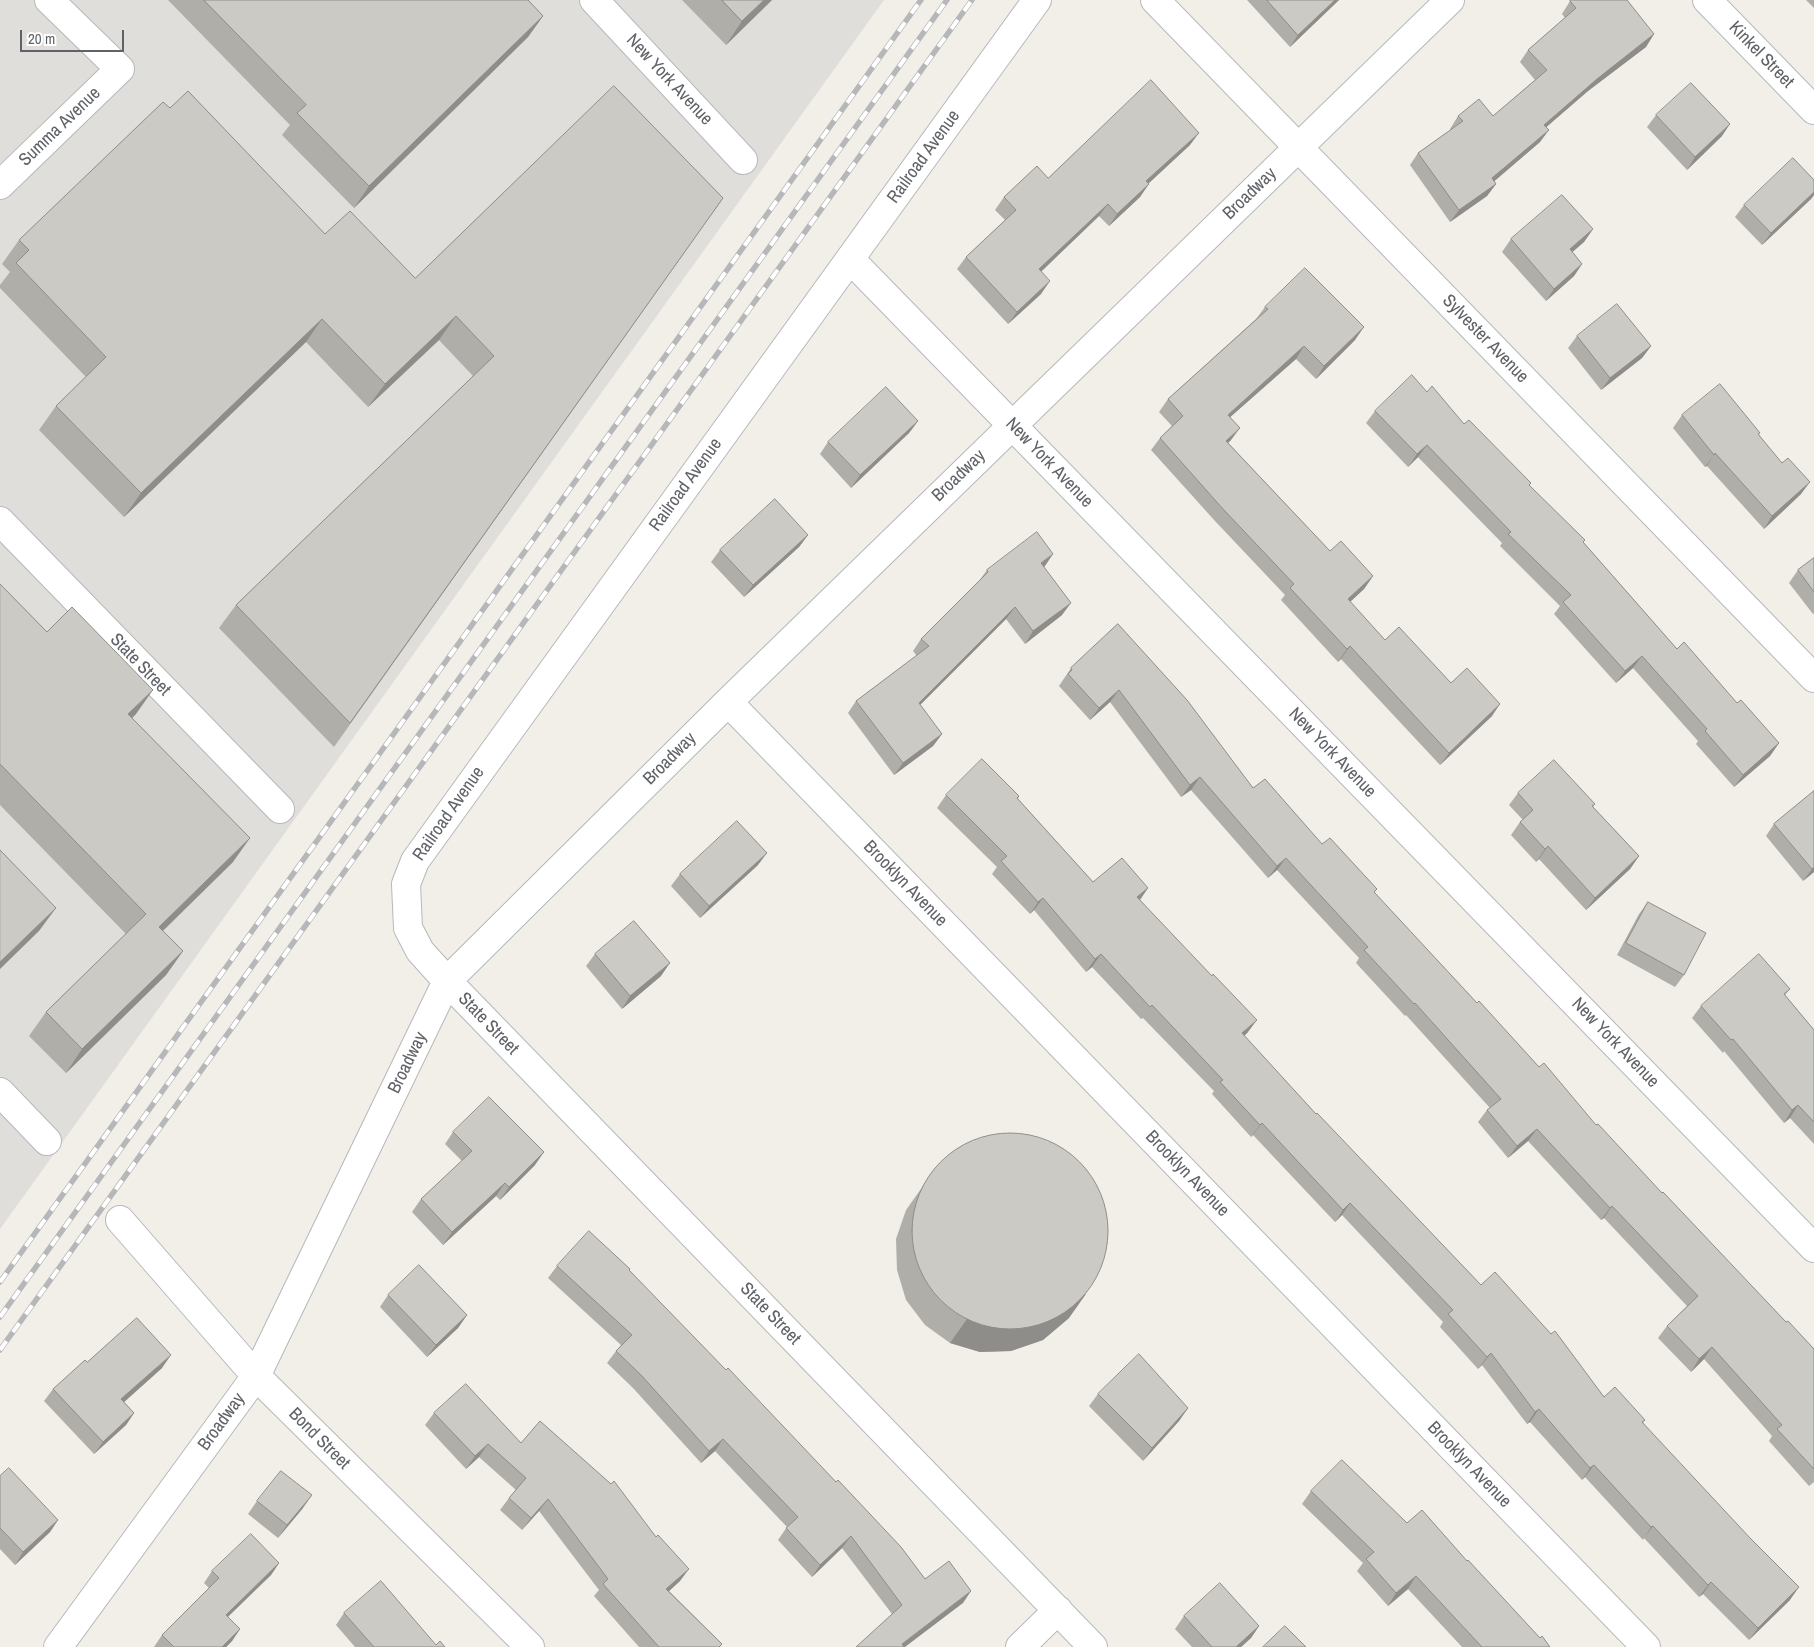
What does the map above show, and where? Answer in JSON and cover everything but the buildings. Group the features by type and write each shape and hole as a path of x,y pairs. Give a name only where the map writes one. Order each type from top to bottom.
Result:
{"street":[{"name":"Summa Avenue","path":"0,185 120,69 49,0"},
{"name":"New York Avenue","path":"594,0 744,160"},
{"name":"Railroad Avenue","path":"447,981 420,951 408,928 406,884 415,861 1037,0"},
{"name":"Sylvester Avenue","path":"1155,0 1814,678"},
{"name":"Broadway","path":"58,1647 256,1376 447,981 728,702 1450,0"},
{"name":"Kinkel Street","path":"1707,0 1814,110"},
{"name":"New York Avenue","path":"850,259 1814,1248"},
{"name":"State Street","path":"0,521 280,809"},
{"name":"Brooklyn Avenue","path":"728,702 1646,1647"},
{"name":"State Street","path":"447,981 1093,1647"},
{"path":"0,1092 47,1141"},
{"name":"Bond Street","path":"120,1220 256,1376 530,1647"},
{"path":"1020,1647 1058,1610"}],"shaded area":[{"path":"0,0 884,0 0,1229"}],"railway":[{"path":"0,1282 921,0"},
{"path":"0,1317 947,0"},
{"path":"0,1350 972,0"}]}
